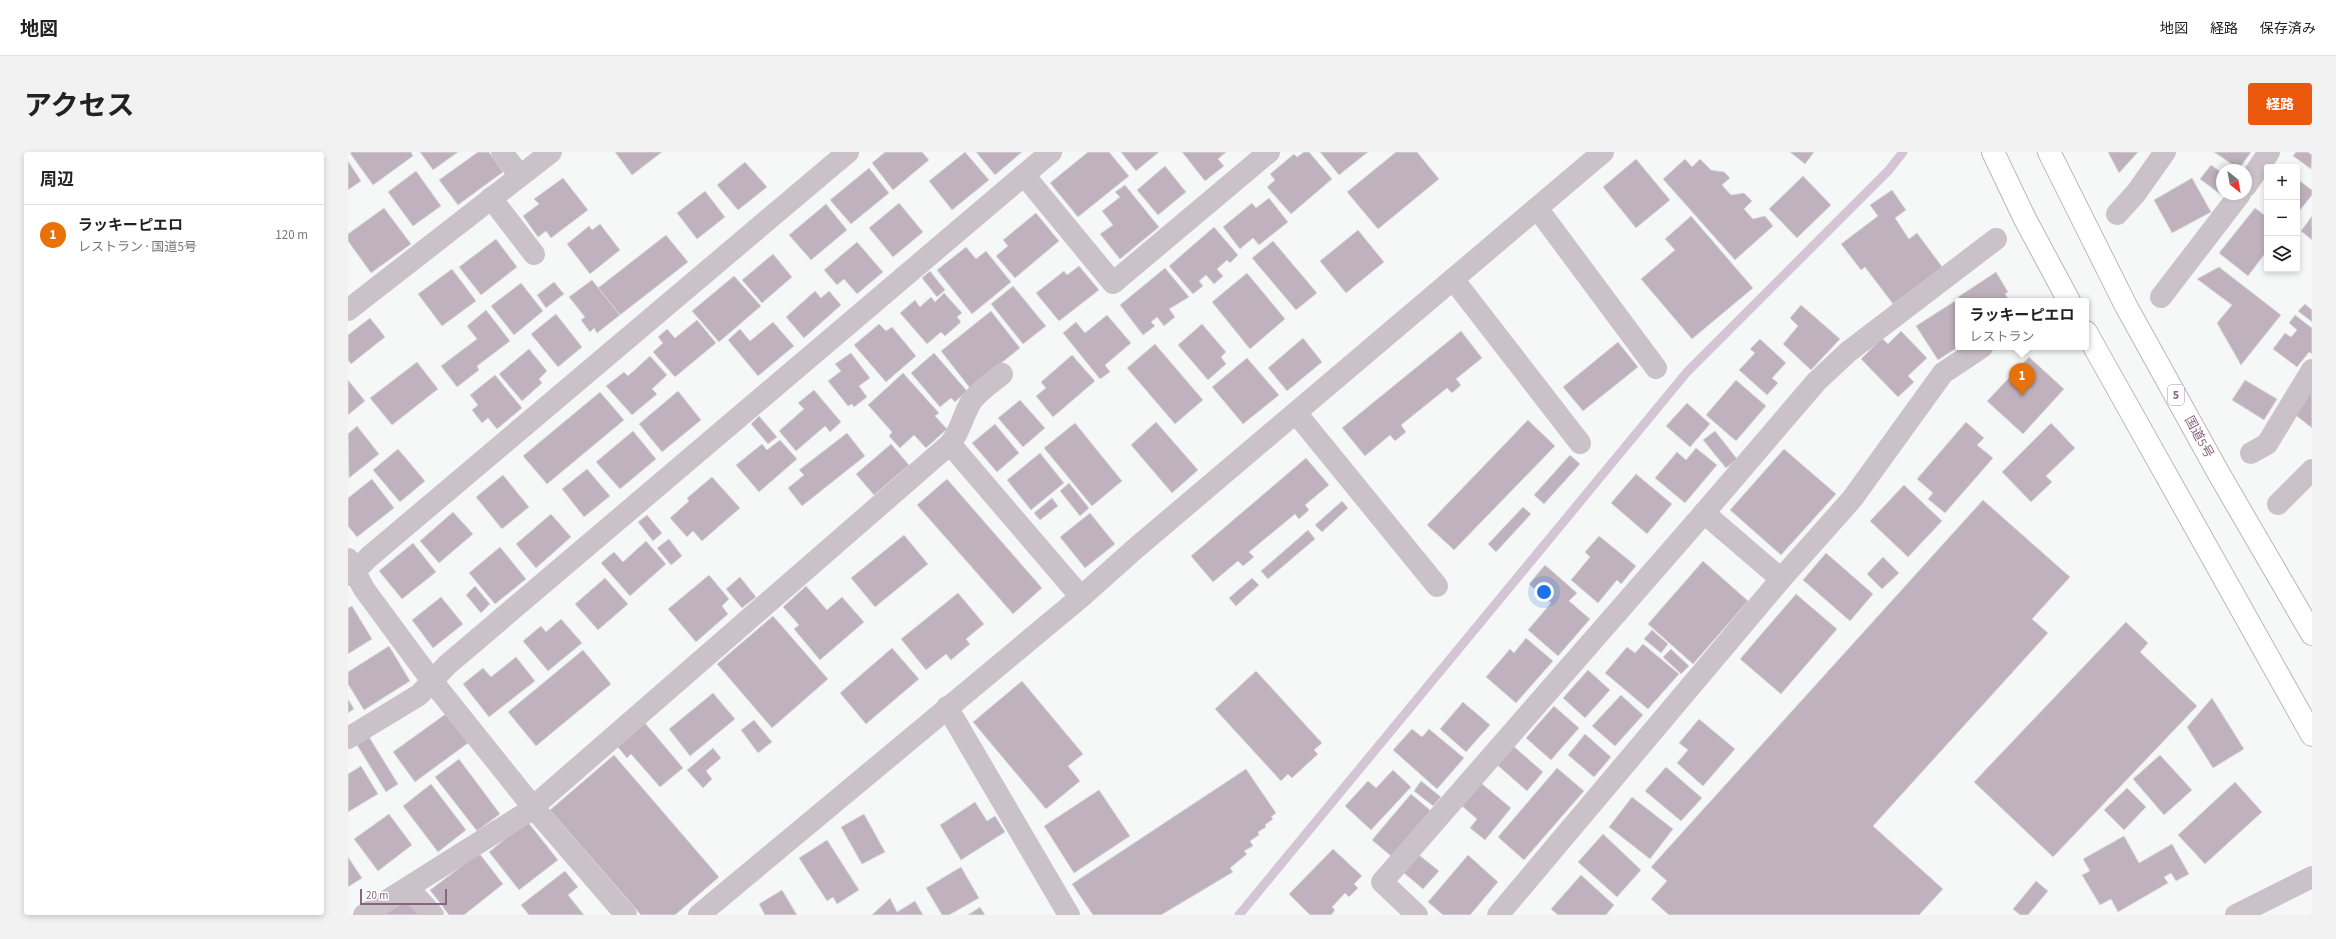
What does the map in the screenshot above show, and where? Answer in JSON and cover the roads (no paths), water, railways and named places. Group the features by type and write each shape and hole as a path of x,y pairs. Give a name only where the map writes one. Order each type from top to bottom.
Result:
{"highway":[{"path":"1993,152 2025,219 2067,298"},
{"name":"国道5号","path":"2049,152 2130,312 2216,467 2312,634"},
{"path":"2089,337 2312,736"}],"street":[{"path":"502,152 520,176"},
{"path":"348,310 551,152"},
{"path":"626,915 533,807 432,681 350,568 369,557 848,152"},
{"path":"348,738 419,696 447,665 1051,152"},
{"path":"1024,175 1113,283 1269,152"},
{"path":"699,915 946,707 1081,597 1136,548 1603,152"},
{"path":"2117,214 2136,193 2165,152"},
{"path":"2252,177 2269,152"},
{"path":"491,198 534,254"},
{"path":"2161,297 2235,200"},
{"path":"1537,208 1656,368"},
{"path":"1417,915 1382,882 1827,372 1848,352 1996,239"},
{"path":"1453,280 1580,443"},
{"path":"1498,915 1781,579 1852,499 1943,373 1978,350"},
{"path":"2251,453 2267,444 2312,370"},
{"path":"364,915 533,807 950,444 957,436 959,423 972,400 1002,374"},
{"path":"1296,413 1437,586"},
{"path":"950,444 1081,597"},
{"path":"2278,504 2312,470"},
{"path":"1704,514 1781,579"},
{"path":"946,707 1069,915"},
{"path":"2236,915 2312,877"},
{"path":"408,888 433,915"}],"waterway":[{"path":"1239,915 1687,372 1889,170 1903,152"}],"place":[{"name":"ラッキーピエロ","path":"2022,396"}]}
